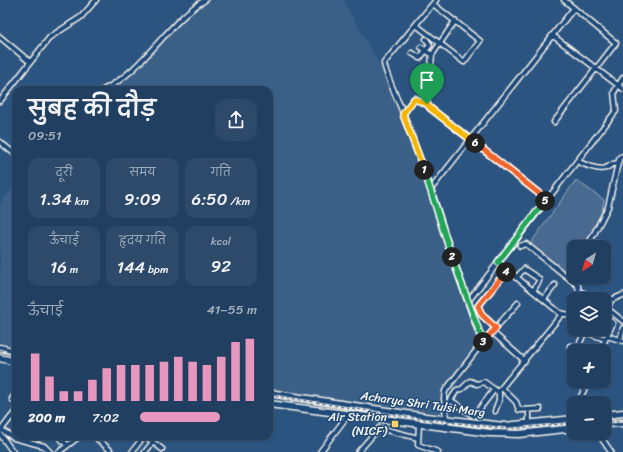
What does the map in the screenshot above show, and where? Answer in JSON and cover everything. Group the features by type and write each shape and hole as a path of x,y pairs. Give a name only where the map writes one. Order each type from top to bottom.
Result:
{"highway":[{"path":"0,348 12,351"},
{"path":"0,358 12,361"},
{"name":"Acharya Shri Tulsi Marg","path":"273,393 447,420 504,426 567,420"},
{"name":"Acharya Shri Tulsi Marg","path":"273,405 485,433 519,434 567,429"},
{"path":"611,414 623,413"},
{"path":"611,424 623,423"}],"street":[{"path":"0,101 30,62 55,33 81,17 96,0"},
{"path":"110,86 118,82 184,14 205,0"},
{"path":"436,0 384,66 431,189 446,241 469,300 482,343"},
{"path":"554,122 615,45 615,41 564,0"},
{"path":"416,25 462,63 475,47 479,40 433,4"},
{"path":"431,189 574,8"},
{"path":"427,104 432,55 438,43 455,22"},
{"path":"552,34 596,69 623,88"},
{"path":"0,37 30,62"},
{"path":"412,53 420,58 430,44 426,39"},
{"path":"421,47 432,55"},
{"path":"617,110 614,92 623,78"},
{"path":"403,114 414,99 427,104 430,108 546,199"},
{"path":"469,300 546,199 617,110 623,109"},
{"path":"0,142 12,152"},
{"path":"591,240 608,207 618,163 620,157 623,156"},
{"path":"577,162 602,168 612,163 618,163"},
{"path":"520,246 526,244 567,277"},
{"path":"498,262 562,314 567,315"},
{"path":"516,278 524,269 539,279 533,291"},
{"path":"496,328 482,315 478,306 507,270"},
{"path":"544,299 555,284"},
{"path":"576,284 579,291 581,292"},
{"path":"611,300 623,295"},
{"path":"447,428 444,398 445,391 482,343 518,303"},
{"path":"611,312 623,321"},
{"path":"450,400 474,416 525,360 562,314"},
{"path":"600,336 622,341 623,328"},
{"path":"492,332 525,360"},
{"path":"603,344 606,338"},
{"path":"446,407 457,390 462,389 470,380 477,384 484,382 498,390 516,402 519,410 540,409"},
{"path":"495,411 499,400 498,390"},
{"path":"528,410 529,424"},
{"path":"320,452 348,415"},
{"path":"0,431 12,416"},
{"path":"419,424 419,446 438,452"},
{"path":"358,452 379,428 418,438"},
{"path":"0,431 12,435"},
{"path":"0,431 13,452"},
{"path":"26,440 44,446 50,452"},
{"path":"62,440 67,444"},
{"path":"59,452 74,440"},
{"path":"99,440 110,450"},
{"path":"132,452 142,440"},
{"path":"150,440 162,449"},
{"path":"603,440 611,452"},
{"path":"145,452 153,442"}],"shaded area":[{"path":"209,0 343,0 387,78 479,344 441,393 443,414 273,391 273,86 116,86 123,82 191,12"},
{"path":"576,180 604,200 602,212 588,240 567,240 567,273 530,244"},
{"path":"12,188 12,348 0,345 0,204"}],"railway":[{"path":"0,350 12,354"},
{"path":"273,396 413,418 509,429 567,424"},
{"path":"611,422 623,421"}],"place":[{"name":"Air Station (NICF)","path":"395,424"}],"route":[{"path":"415,98 427,104 430,108 546,199 498,262 507,270 481,300 478,306 479,312 496,328 482,343 469,300 445,236 431,189 403,115 415,98"}]}
